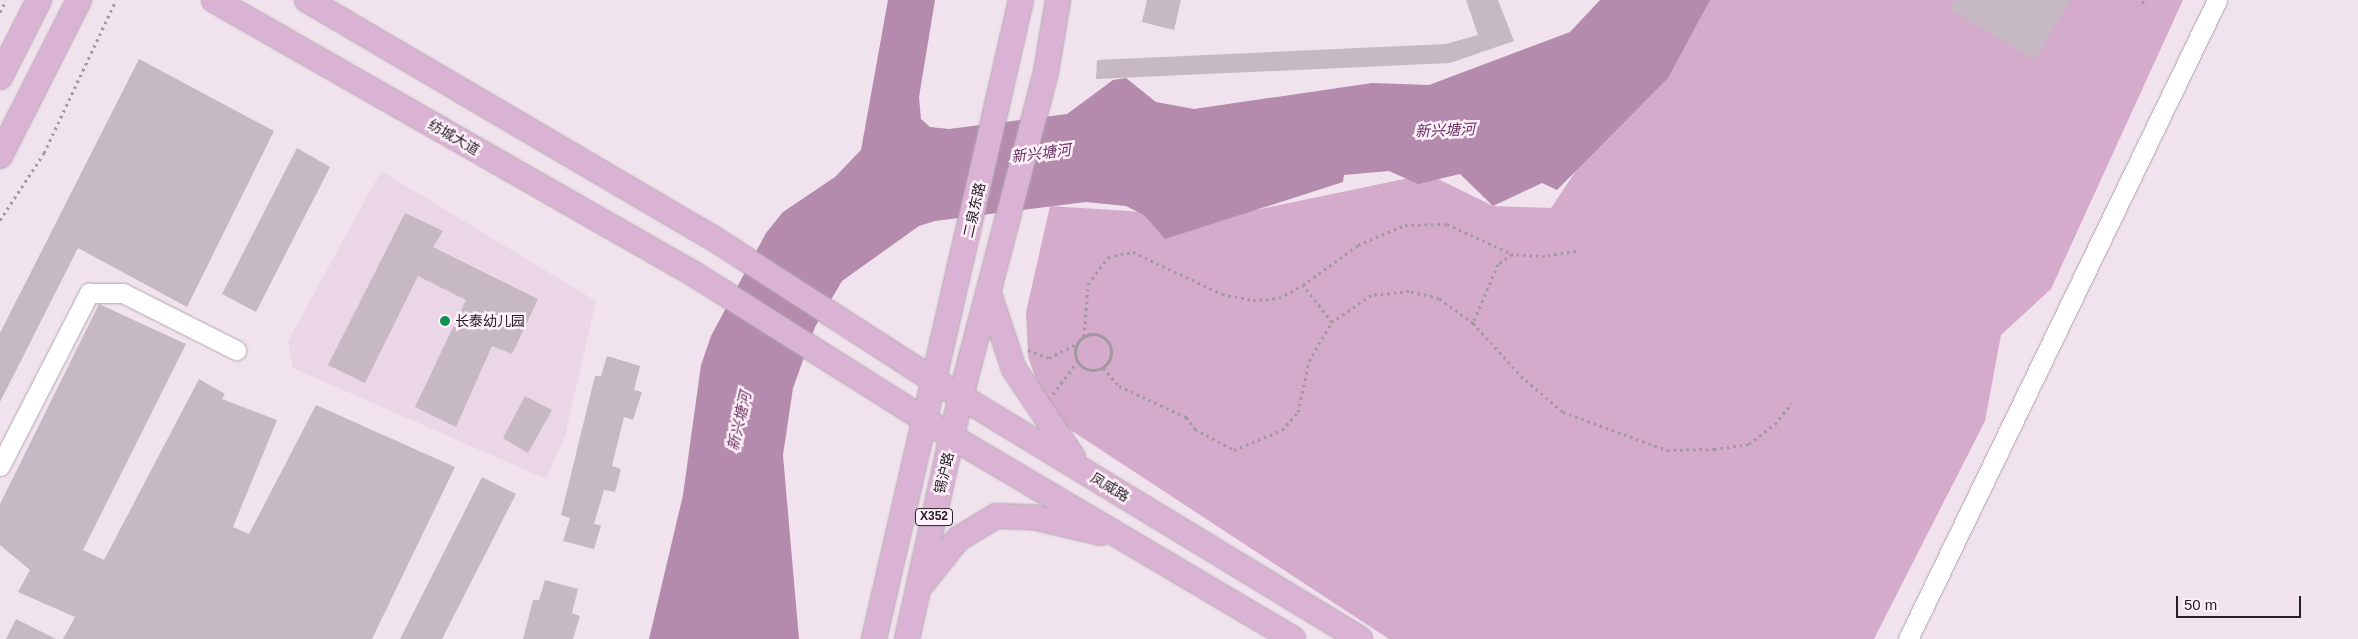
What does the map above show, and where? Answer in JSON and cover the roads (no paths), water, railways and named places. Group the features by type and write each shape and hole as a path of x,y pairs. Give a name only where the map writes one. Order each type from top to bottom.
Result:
{"main road":[{"path":"0,77 39,0"},
{"path":"0,156 79,0"},
{"name":"纺城大道","path":"214,0 694,274 924,418"},
{"name":"凤威路","path":"307,0 713,238 932,379 1360,639"},
{"name":"二泉东路","path":"924,418 1008,69 1021,0"},
{"name":"X352","path":"961,396 1046,72 1058,0"},
{"path":"989,294 1007,342 1014,369 1040,413 1087,472"},
{"name":"锡沪路","path":"907,639 961,396"},
{"path":"924,418 1293,639"},
{"name":"X352","path":"874,639 924,418"},
{"path":"918,590 958,540 996,516 1033,517 1122,538"}],"street":[{"path":"1908,639 2217,0"},
{"path":"0,466 89,293 123,293 236,350"}],"water":[{"name":"新兴塘河","path":"888,0 935,0 919,97 921,119 930,127 949,129 1067,114 1113,80 1126,78 1156,102 1194,109 1372,83 1429,85 1570,32 1600,0 1710,0 1668,78 1557,190 1542,183 1493,206 1460,174 1418,184 1389,171 1344,175 1343,182 1165,239 1144,215 1126,206 1086,202 935,221 919,226 842,281 815,327 793,388 783,455 799,639 649,639 683,495 701,365 711,336 766,233 783,212 835,177 861,150"}],"place":[{"name":"长泰幼儿园","path":"445,321"}]}
